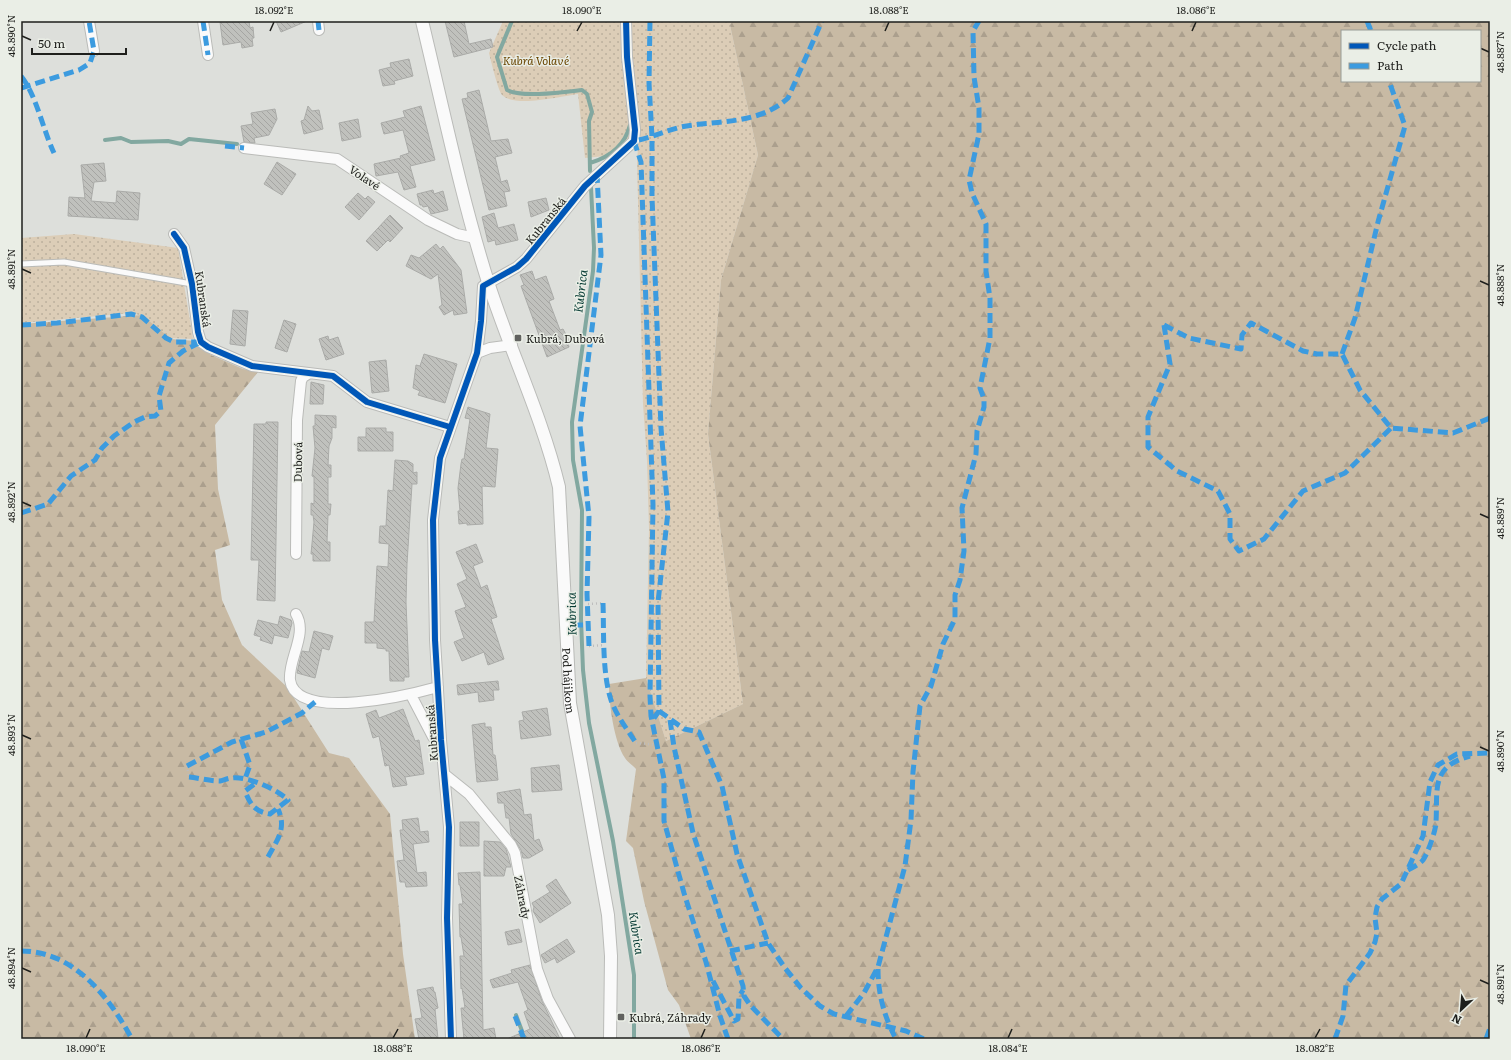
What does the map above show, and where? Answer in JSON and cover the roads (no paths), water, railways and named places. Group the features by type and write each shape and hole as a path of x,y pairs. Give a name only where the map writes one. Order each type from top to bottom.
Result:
{"street":[{"path":"89,21 94,51"},
{"path":"203,21 208,55"},
{"path":"422,21 450,142 475,238 489,283"},
{"name":"Kubranská","path":"451,1039 447,918 449,827 441,740 435,640 434,520 440,458 477,353 484,286 517,267 526,259 585,186 634,141 635,130 627,57 626,21"},
{"name":"Volavé","path":"244,148 337,159 428,220 457,234 475,238"},
{"name":"Kubranská","path":"174,234 184,248 192,284 198,332 201,342 208,347 252,366 308,374 322,373 333,376 367,402 450,427"},
{"name":"Pod hájikom","path":"489,283 551,454 559,487 570,703 608,915 611,956 610,1039"},
{"path":"477,353 490,348 512,346"},
{"name":"Dubová","path":"296,554 297,420 301,381 303,377 308,374"},
{"path":"296,614 300,623 290,681 300,694 307,699 323,703 342,703 411,695 438,687"},
{"path":"411,695 433,737 441,740"},
{"name":"Záhrady","path":"444,774 470,794 515,853 537,969 548,999 570,1039"}],"lane":[{"path":"21,264 64,262 192,284"}],"waterway":[{"name":"Kubrica","path":"512,21 497,57 507,90 523,94 582,90 587,94 592,112 589,121 590,171"},
{"path":"590,163 610,154 616,149 624,139 630,125"},
{"path":"105,140 121,138 131,142 168,141 181,144 189,139 237,144"},
{"name":"Kubrica","path":"591,187 594,248 593,271 572,422 573,460 582,510 581,619 583,670 589,723 613,841 634,975 634,1039"},
{"path":"516,1015 525,1039"}],"place":[{"name":"Kubrá, Dubová","path":"518,338"},
{"name":"Kubrá, Záhrady","path":"621,1017"}],"park label":[{"name":"Kubrá Volavé","path":"536,60"}]}
